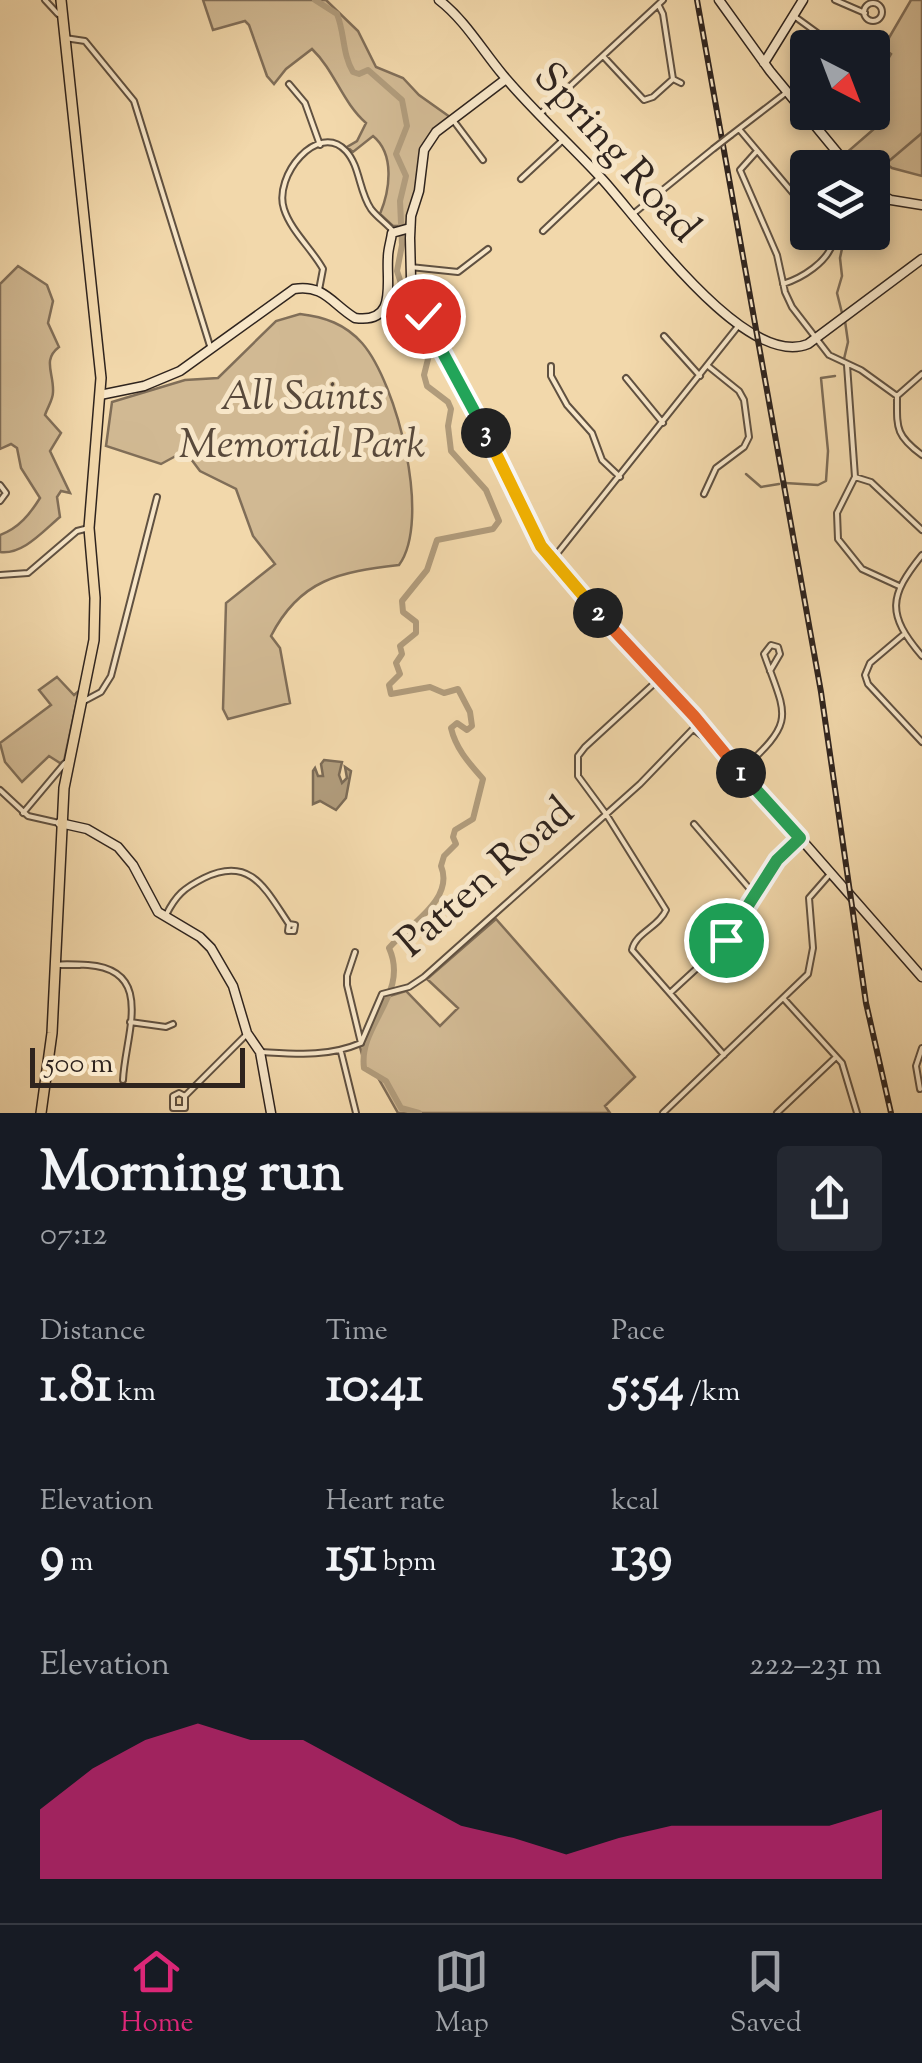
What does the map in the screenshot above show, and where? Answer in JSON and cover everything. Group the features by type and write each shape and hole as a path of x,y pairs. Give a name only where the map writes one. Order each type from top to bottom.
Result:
{"main road":[{"path":"41,1113 50,1054 56,965 60,823 67,763 95,621 88,528 101,364 61,0"}],"street":[{"path":"44,0 63,15"},
{"name":"Spring Road","path":"439,0 506,79 634,214 682,274 740,325 774,346 789,349 816,338"},
{"path":"540,114 662,0"},
{"path":"721,0 764,63 835,150"},
{"path":"764,63 803,0"},
{"path":"835,0 864,13"},
{"path":"659,6 673,79"},
{"path":"794,16 813,30"},
{"path":"65,38 85,41 134,99 212,350"},
{"path":"603,56 644,100 650,100 673,79"},
{"path":"100,395 158,381 212,350 290,291 305,287 319,290 355,318 369,318 380,312 390,294 388,256 420,191 424,150 433,134 506,79"},
{"path":"673,79 681,83"},
{"path":"289,84 305,104 320,145"},
{"path":"634,214 787,92"},
{"path":"453,119 483,160"},
{"path":"739,129 790,189"},
{"path":"521,179 564,139"},
{"path":"319,290 323,268 284,209 282,189 292,163 320,145 338,145 347,152 371,209 402,229 413,288 423,316 551,561 922,977"},
{"path":"758,151 739,168 777,255 788,301 829,356 861,370 897,396"},
{"path":"543,231 600,177"},
{"path":"890,199 922,205"},
{"path":"410,267 458,272 488,250"},
{"path":"783,284 804,276 829,250"},
{"path":"816,338 922,260"},
{"path":"551,561 740,325"},
{"path":"664,336 700,376"},
{"path":"847,365 855,477 837,513 838,539 862,569 899,586"},
{"path":"551,366 549,371 567,405 592,433 602,460 620,478"},
{"path":"704,494 716,468 744,447 749,438 744,400 739,391 708,366"},
{"path":"922,374 897,396 896,426 900,435 922,455"},
{"path":"626,378 663,423"},
{"path":"855,477 871,482 922,530"},
{"path":"0,485 6,493 0,500"},
{"path":"81,700 101,692 111,676 157,497"},
{"path":"0,575 28,573 77,531 88,528"},
{"path":"921,560 899,586 896,605 904,635 922,656"},
{"path":"904,635 870,663 865,674 868,684 922,742"},
{"path":"740,772 772,742 782,726 782,708 764,654 771,645 778,647 780,654 770,671"},
{"path":"658,680 578,756 578,776 666,910 632,946 724,1055"},
{"path":"683,706 694,729 719,748"},
{"name":"Patten Road","path":"360,1043 376,1002 387,992 424,977 651,774 694,729"},
{"path":"23,813 67,763"},
{"path":"0,790 33,818 87,829 118,847 132,865 153,907 211,948 233,986 247,1034 260,1052 271,1113"},
{"path":"694,824 754,895"},
{"path":"670,993 721,946 777,860 800,838"},
{"path":"164,918 183,888 216,873 234,870 260,883 289,924"},
{"path":"664,1113 801,983 811,965 813,948 809,898 830,874"},
{"path":"260,1052 320,1055 341,1052 360,1043 347,985 355,952"},
{"path":"56,965 106,968 125,981 132,1001 122,1080"},
{"path":"784,999 836,1056 849,1079 857,1113"},
{"path":"130,1022 166,1027 173,1024"},
{"path":"185,1096 247,1034"},
{"path":"920,1089 916,1066 922,1048"},
{"path":"341,1052 356,1113"},
{"path":"777,1113 836,1056"}],"green space":[{"path":"203,0 326,0 358,31 376,67 403,78 450,117 426,143 405,226 393,226 380,214 388,184 385,152 373,136 353,152 347,147 357,141 366,123 312,49 274,84 267,76 249,25 245,21 213,30"},
{"path":"911,0 922,0 922,176 890,167 890,150 850,150 873,130 890,130 890,36"},
{"path":"18,266 47,285 53,301 48,323 59,347 51,357 53,395 45,415 61,433 50,451 70,493 61,491 57,497 60,517 40,535 17,550 0,552 0,535 23,520 40,498 21,468 17,448 11,444 0,449 0,284"},
{"name":"All Saints Memorial Park","path":"300,314 342,326 362,343 375,362 398,419 406,452 412,517 408,544 399,565 340,576 309,590 295,602 271,636 280,648 290,703 228,719 223,709 226,603 275,564 253,536 236,489 200,471 185,451 161,464 106,446 112,402 185,380 218,378 276,321"},
{"path":"57,677 74,695 79,691 64,761 60,763 49,756 22,782 5,762 0,743 51,705 39,690"},
{"path":"496,919 635,1077 605,1106 610,1113 398,1113 377,1076 366,1070 360,1047 368,1040 383,998 406,991 440,1026 458,1008 427,979"}],"shaded area":[{"path":"324,760 342,762 342,783 347,778 345,767 351,771 346,798 336,810 320,801 313,804 313,771 315,768 318,776 323,776"}],"waterway":[{"path":"315,0 337,14 353,72 368,70 402,100 407,126 396,154 406,176 400,201 402,245 397,271 414,323 428,343 424,375 427,386 451,409 451,451 486,490 499,521 493,529 437,540 427,570 402,601 403,612 416,622 416,633 400,646 402,654 396,663 400,674 389,685 391,694 430,687 444,693 458,689 470,712 472,726 467,730 457,723 451,728 453,736 483,779 473,819 455,830 456,844 444,856 444,878 435,901 389,948 393,980 364,1052 364,1068 386,1081 401,1108 419,1113"},
{"path":"890,160 922,133"},
{"path":"842,250 842,276 837,293 842,313"},
{"path":"844,359 848,342 845,321"},
{"path":"785,483 818,485 826,481 828,451 821,378 835,376"},
{"path":"746,474 761,487 779,484"}],"railway":[{"path":"697,0 821,692 866,1003 891,1113"}],"route":[{"path":"423,316 551,561 800,838 777,860 726,940"}]}
